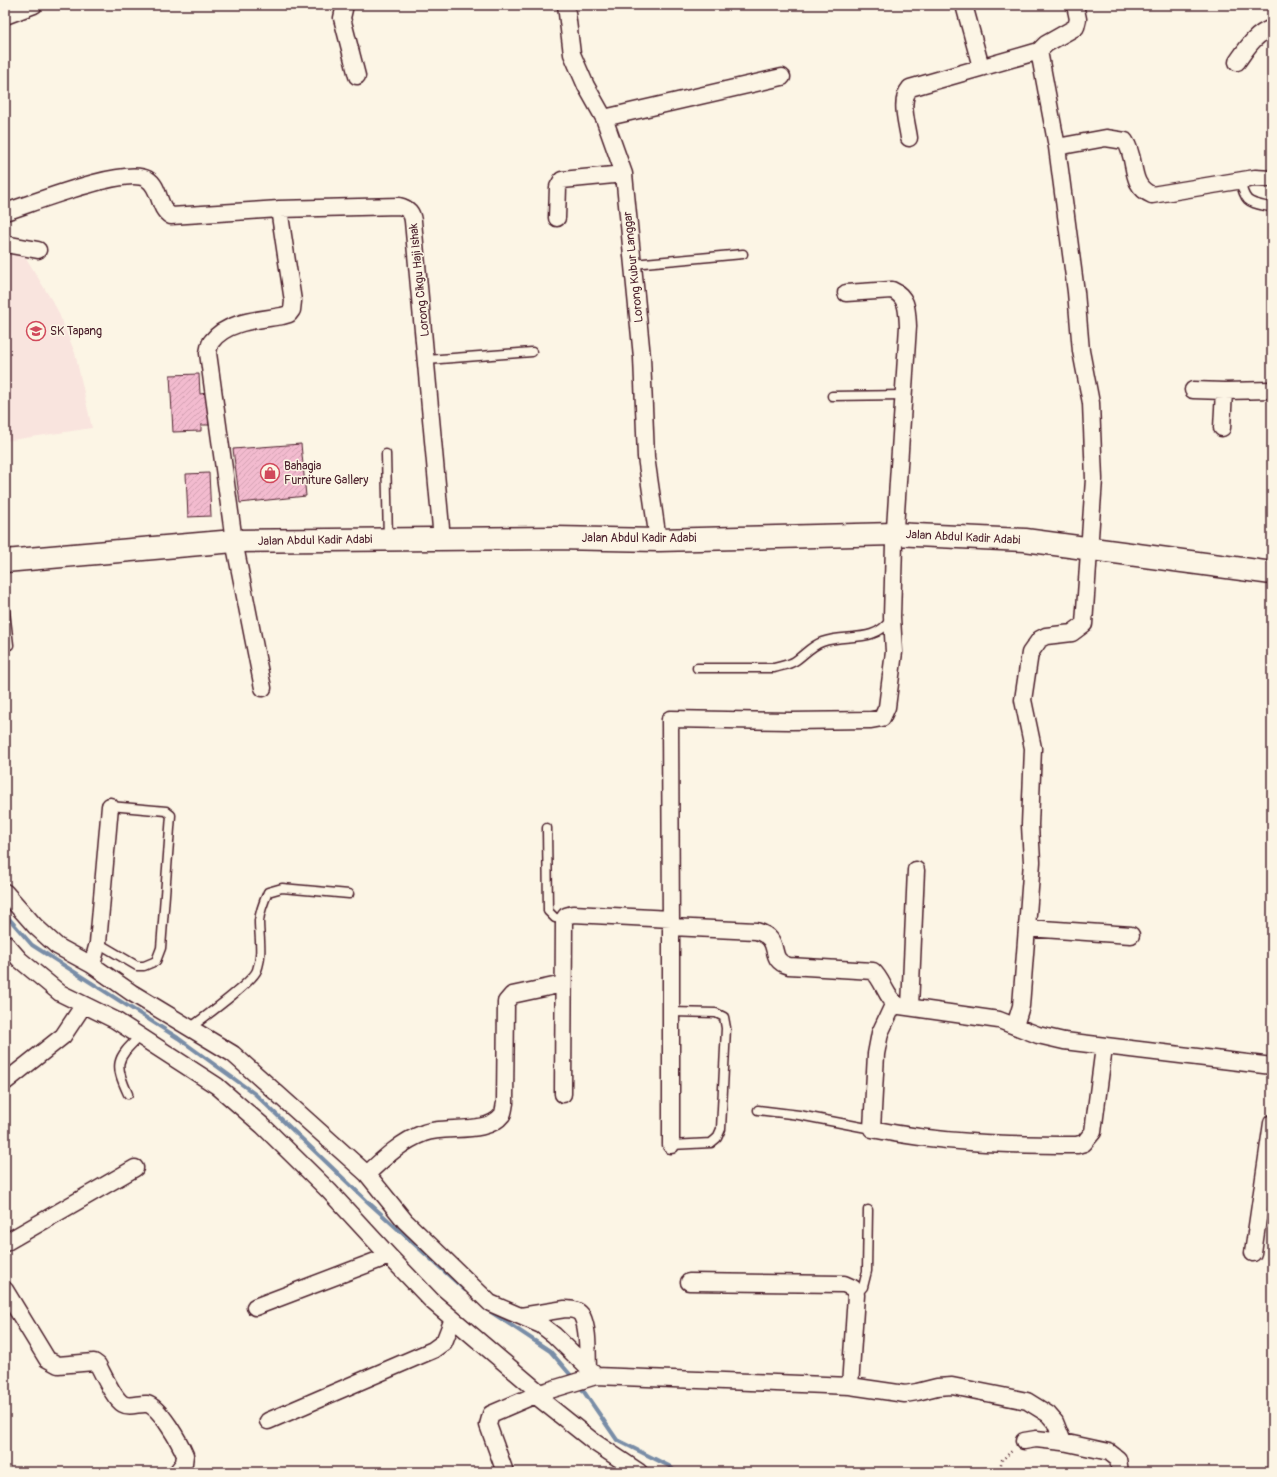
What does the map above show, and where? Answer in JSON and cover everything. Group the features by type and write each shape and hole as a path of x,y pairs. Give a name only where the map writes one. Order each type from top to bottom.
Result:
{"main road":[{"name":"Jalan Abdul Kadir Adabi","path":"5,562 234,541 442,539 658,540 894,534 1025,540 1272,573"}],"street":[{"path":"5,16 34,5"},
{"path":"345,5 342,18 356,76"},
{"name":"Lorong Kubur Langgar","path":"566,5 572,54 586,86 604,118 624,174 642,357 646,457 658,540"},
{"path":"964,5 981,67"},
{"path":"909,138 904,100 910,88 1039,51 1046,44 1076,27 1078,20 1075,5"},
{"path":"1237,62 1252,40 1262,32 1272,28"},
{"path":"1015,1026 1021,1006 1032,862 1030,825 1033,748 1023,700 1030,653 1040,639 1046,636 1072,633 1084,624 1094,479 1091,403 1081,351 1076,292 1057,147 1039,51"},
{"path":"604,118 782,76"},
{"path":"1057,147 1106,138 1125,141 1132,153 1137,183 1145,192 1152,195 1240,180 1265,177 1272,179"},
{"path":"557,218 558,186 562,180 624,174"},
{"path":"5,212 83,186 129,175 146,178 154,184 165,213 171,216 279,209 293,301 292,310 289,314 238,325 221,332 211,342 208,353 234,541 263,688"},
{"name":"Lorong Cikgu Haji Ishak","path":"279,209 399,206 410,211 413,221 427,360 442,539"},
{"path":"5,244 38,250"},
{"path":"671,1145 670,719 790,721 871,720 882,718 887,708 894,652 892,618 894,534 905,395 908,326 905,301 898,293 892,290 846,293"},
{"path":"1193,390 1272,390"},
{"path":"1222,428 1224,391"},
{"path":"92,965 98,943 110,806"},
{"path":"910,1008 916,870"},
{"path":"5,892 35,926 57,946 92,965 132,993 233,1054 366,1174 405,1221 490,1302 545,1328 590,1374"},
{"path":"563,1094 564,919 566,916 573,914 756,931 767,934 772,939 777,958 781,964 788,966 874,971 880,977 894,1003 910,1008 999,1020 1038,1035 1064,1041 1272,1066"},
{"path":"1027,928 1131,935"},
{"path":"5,943 20,960 60,993 83,1006 115,1020 139,1037 217,1086 263,1126 329,1191 388,1256 434,1302 540,1393 594,1442 639,1472"},
{"path":"366,1174 390,1153 409,1140 425,1132 476,1127 492,1122 502,1115 505,1103 506,1002 512,995 563,984"},
{"path":"894,1003 880,1033 876,1054 872,1129 967,1142 1070,1145 1084,1143 1093,1132 1104,1047"},
{"path":"5,1082 63,1036 83,1006"},
{"path":"1253,1254 1272,1123"},
{"path":"5,1243 135,1168"},
{"path":"255,1307 388,1256"},
{"path":"689,1282 844,1284 853,1288 856,1295 850,1386"},
{"path":"5,1290 47,1359 58,1365 94,1362 98,1365 118,1399 123,1404 131,1406 147,1404 153,1406 160,1413 185,1455 184,1463 177,1472"},
{"path":"521,1316 565,1309 572,1309 579,1312 582,1316 585,1328 590,1374"},
{"path":"268,1422 433,1350 444,1342 453,1319"},
{"path":"505,1472 488,1425 491,1414 590,1374 850,1386 904,1394 936,1387 952,1386 1027,1401 1048,1414 1055,1422 1063,1442"},
{"path":"1024,1441 1036,1439 1063,1442 1109,1452 1118,1459 1120,1472"}],"lane":[{"path":"1240,180 1246,199 1249,202 1269,207"},
{"path":"633,264 743,254"},
{"path":"427,360 532,352"},
{"path":"832,396 905,395"},
{"path":"386,454 388,540"},
{"path":"5,611 9,645"},
{"path":"697,668 774,668 794,662 808,650 822,642 838,637 871,635 880,631 892,618"},
{"path":"98,943 137,966 144,966 156,961 159,956 161,940 171,815 166,811 110,806"},
{"path":"547,828 548,911 555,918 564,919"},
{"path":"190,1028 224,1002 257,972 260,956 259,920 263,901 268,892 282,888 349,894"},
{"path":"671,1012 716,1013 724,1017 726,1028 721,1129 717,1138 711,1143 671,1145"},
{"path":"128,1094 119,1075 118,1063 122,1055 139,1037"},
{"path":"758,1110 799,1115 872,1129"},
{"path":"856,1295 863,1287 867,1271 868,1210"}],"path":[{"path":"998,1472 1002,1460 1024,1441"}],"shaded area":[{"name":"SK Tapang","path":"5,251 23,253 57,309 75,353 92,428 5,441"}],"building":[{"path":"199,374 200,394 207,393 209,425 201,425 201,431 173,432 170,375"},
{"name":"Bahagia Furniture Gallery","path":"301,444 306,496 240,503 233,449"},
{"path":"209,473 211,516 188,517 186,474"}],"waterway":[{"path":"5,914 32,945 178,1038 255,1094 368,1202 465,1290"},
{"path":"485,1308 550,1351 574,1379"},
{"path":"580,1386 617,1440 669,1466 676,1472"}],"place":[{"name":"SK Tapang","path":"36,331"},
{"name":"Bahagia Furniture Gallery","path":"270,473"}]}
